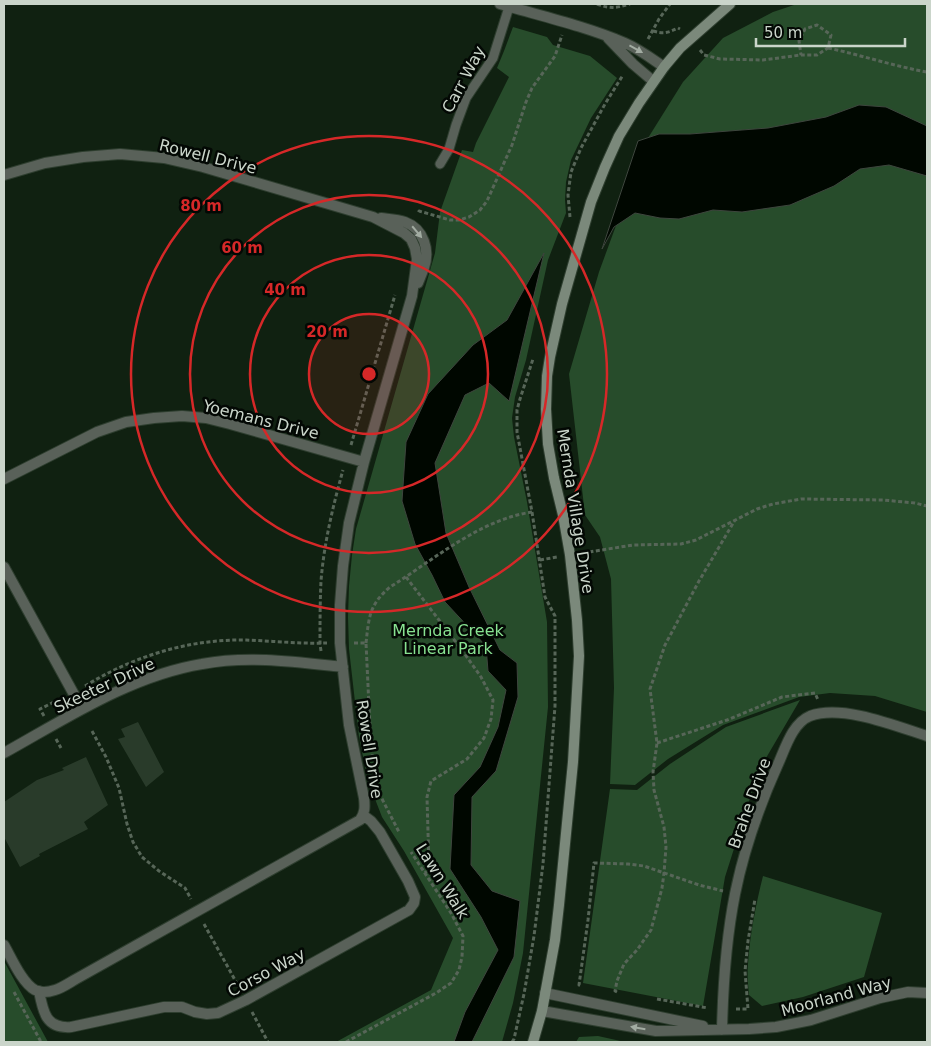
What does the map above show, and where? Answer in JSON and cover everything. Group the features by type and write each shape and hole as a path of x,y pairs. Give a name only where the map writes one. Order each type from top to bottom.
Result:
{"street":[{"name":"Mernda Village Drive","path":"533,1042 542,1011 555,940 573,762 579,656 571,562 548,444 547,376 556,330 591,202 619,136 638,103 664,67 680,48 730,4"},
{"path":"504,5 529,8 626,43 664,67"},
{"path":"605,36 632,64 653,81"},
{"name":"Rowell Drive","path":"4,175 45,163 83,157 120,154 164,158 203,167 373,217 404,232 411,239 417,259 412,296 364,462 349,523 342,566 340,643 350,725 364,798 365,807 363,815 360,820 56,990 39,991"},
{"name":"Yoemans Drive","path":"6,479 98,432 126,422 182,416 206,418 230,424 364,462"},
{"path":"4,567 82,709"},
{"name":"Skeeter Drive","path":"4,752 82,709 136,683 170,670 203,663 231,660 262,660 343,667"},
{"path":"822,712 862,716 927,736"},
{"name":"Brahe Drive","path":"722,1030 723,984 735,894 750,836 788,742 798,724 808,717 822,712"},
{"name":"Corso Way","path":"39,991 45,1015 56,1026 63,1028 164,1007 182,1007 207,1014 218,1013 246,1000 409,910 414,903 415,896 408,881 380,832 363,815"},
{"path":"4,945 26,983 39,991"},
{"name":"Moorland Way","path":"542,1011 656,1031 749,1029 776,1027 811,1020 880,998 908,992 927,993"},
{"name":"Moorland Way","path":"545,993 722,1030"},
{"path":"656,1016 658,1042"}],"lane":[{"name":"Carr Way","path":"440,164 449,149 466,98 493,58 504,5"}],"path":[{"path":"597,4 616,8 630,4"},
{"path":"801,55 799,41 805,29 818,25 831,35 828,48"},
{"path":"652,31 662,33 678,28 704,55 720,59 763,60 817,55 828,48 903,68 927,72"},
{"path":"633,546 681,544 696,540 757,509 801,499 882,500 927,506"},
{"path":"375,767 371,749 366,643 368,621 372,608 380,596 390,587 477,531 516,514 532,512"},
{"path":"615,991 624,964 651,930 664,873 666,847 664,826 654,790 653,772 656,743 650,689 665,644 735,520"},
{"path":"406,577 476,671 493,700 491,719 484,738 467,759 431,781 427,798 429,867 425,873"},
{"path":"61,748 40,709 130,662 180,646 213,641 244,640 320,644 366,643"},
{"path":"656,743 727,720 782,697 815,693 822,712"},
{"path":"92,731 106,757 119,788 133,842 142,857 159,871 186,888 268,1042"},
{"name":"Lawn Walk","path":"378,785 380,794 402,837"},
{"name":"Lawn Walk","path":"346,1042 436,993 451,983 459,970 463,936 451,913 406,846"},
{"path":"588,986 579,985 594,863 644,866 699,885 735,894"},
{"path":"653,998 703,1008 748,1009 745,971 755,899"},
{"path":"12,988 40,1042"},
{"path":"606,990 625,993"}],"green space":[{"path":"797,4 927,4 927,712 875,696 830,693 799,697 723,725 668,759 635,785 610,784 614,688 611,579 600,537 585,515 569,374 599,272 648,138 683,82 723,38 773,12"},
{"name":"Mernda Creek Linear Park","path":"513,27 547,37 553,45 590,56 617,78 591,118 571,160 566,182 566,213 548,260 526,360 515,397 512,418 547,622 548,707 523,953 513,1003 502,1042 336,1042 431,990 453,938 404,851 382,817 368,781 359,737 349,649 349,586 356,529 435,253 440,212 462,150 473,152 509,77 497,68"},
{"path":"800,700 759,770 725,877 703,1006 583,983 610,789 637,790 670,764 726,727"},
{"path":"763,876 882,913 864,977 803,997 762,1006 749,995 750,942"},
{"path":"4,961 48,1042 4,1042"},
{"path":"598,1036 625,1042 576,1042 579,1037"}],"shaded area":[{"path":"859,105 886,107 927,126 927,176 889,165 860,169 834,186 790,205 742,212 713,210 679,219 660,218 635,213 614,227 602,249 638,141 659,134 690,134 768,128 826,117"},
{"path":"544,253 509,401 489,383 465,395 435,463 446,533 469,587 500,650 517,663 518,697 496,771 472,797 471,865 492,891 520,901 514,957 472,1042 454,1042 465,1012 498,950 481,917 450,869 454,795 480,767 498,727 506,690 488,671 486,646 445,602 415,544 402,501 406,442 428,394 473,345 507,320"}],"building":[{"path":"138,722 164,772 146,787 118,739 125,737 121,729"},
{"path":"86,757 108,805 84,822 88,829 39,854 40,856 20,867 4,837 4,802 37,780 64,770 62,768"}]}
